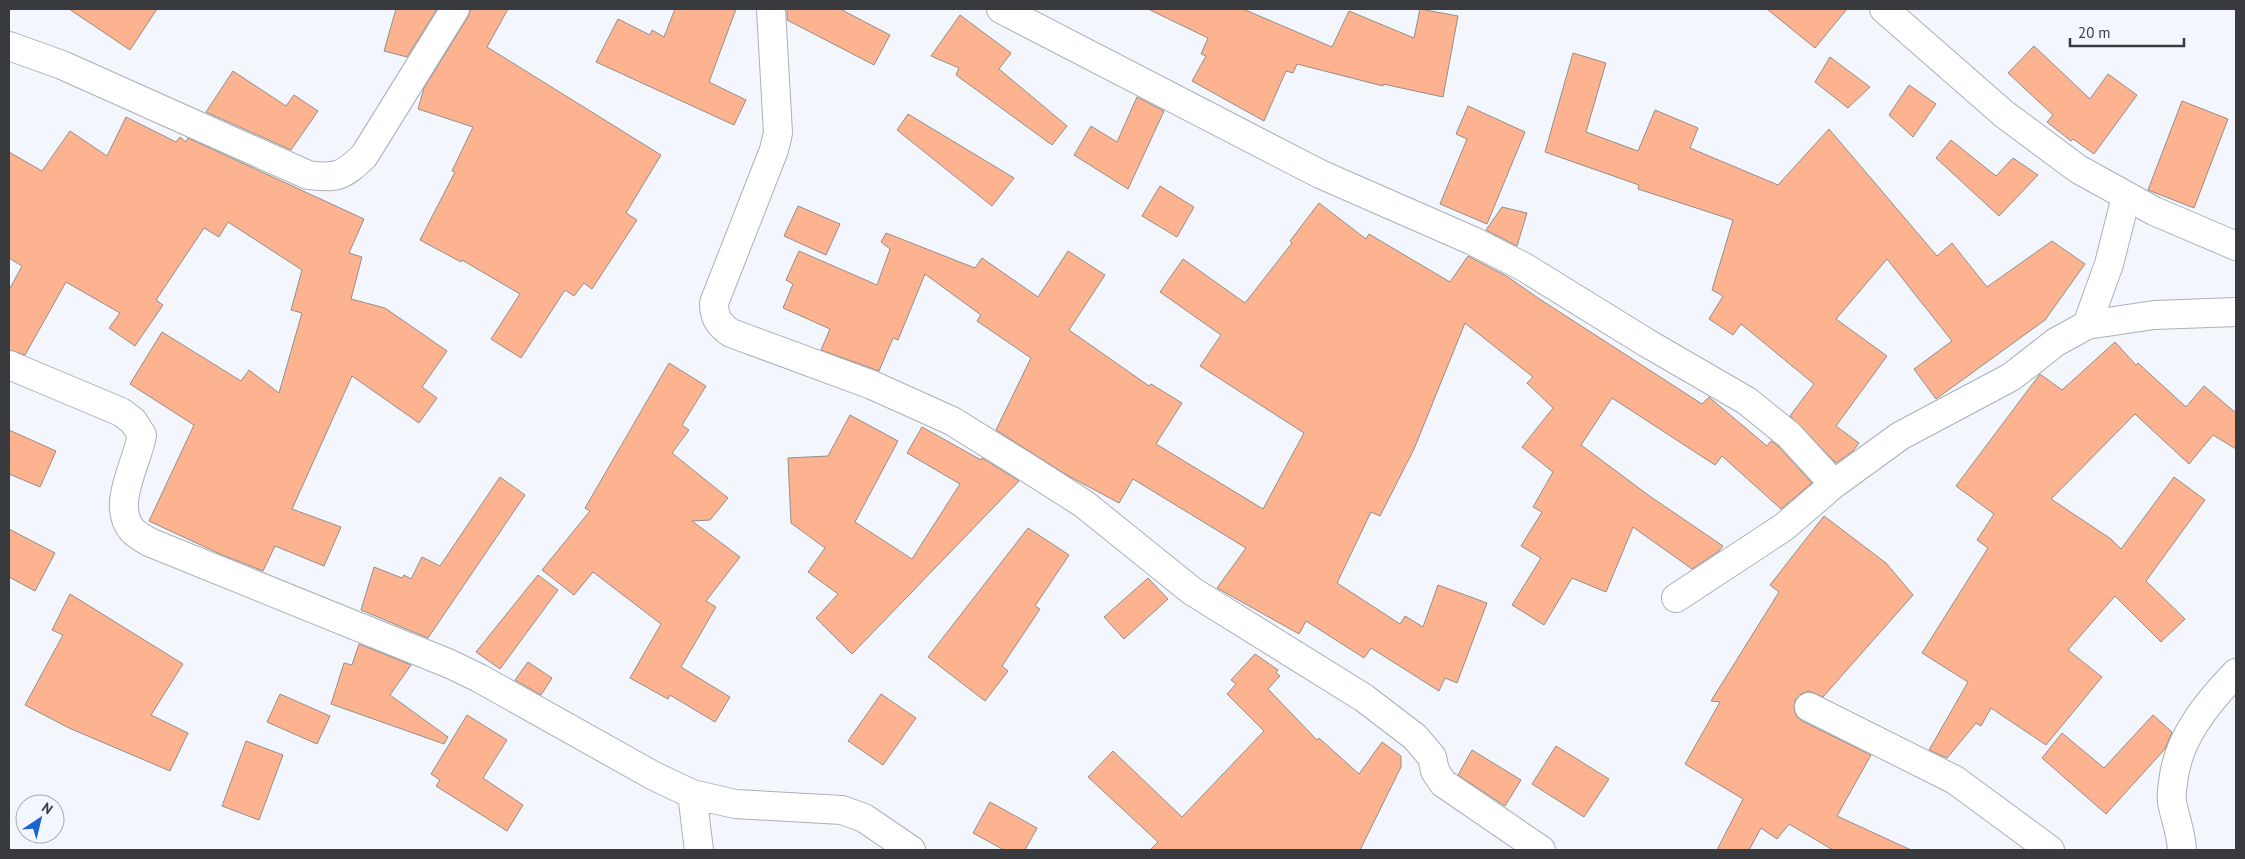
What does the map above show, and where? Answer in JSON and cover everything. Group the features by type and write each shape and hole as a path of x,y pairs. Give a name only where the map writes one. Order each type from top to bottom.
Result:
{"street":[{"path":"9,46 62,65 308,175 328,178 348,171 364,156 455,9"},
{"path":"771,9 778,133 774,150 714,303 714,315 720,326 731,333 872,386 952,421 1026,466 1084,504 1192,591 1364,698 1415,737 1432,757 1435,771 1443,783 1541,850"},
{"path":"1001,9 1320,174 1473,241 1524,268 1646,343 1747,401 1789,435 1834,484"},
{"path":"1884,9 2004,114 2078,169 2126,197 2236,246"},
{"path":"2087,326 2109,264 2126,197"},
{"path":"1676,598 1784,527 1834,484 1900,436 2011,377 2056,342 2087,326 2154,315 2236,312"},
{"path":"9,365 121,412 133,421 142,435 123,500 124,516 133,531 149,542 450,664 479,678 654,776 692,794 735,804 842,810 864,818 911,850"},
{"path":"2182,850 2179,823 2171,801 2174,767 2191,728 2218,692 2236,673"},
{"path":"1809,707 1955,780 2050,850"},
{"path":"692,794 699,850"}],"building":[{"path":"69,9 157,9 130,50"},
{"path":"396,9 437,9 407,57 384,51"},
{"path":"471,9 508,9 487,47 661,155 626,213 637,220 592,289 584,283 574,296 565,290 521,358 491,339 520,294 462,260 461,262 420,240 455,172 452,171 473,127 418,109 424,88 468,17"},
{"path":"675,9 736,9 709,82 746,100 734,125 596,62 618,19 650,35 652,30 664,37"},
{"path":"787,9 840,9 890,35 874,65 787,20"},
{"path":"1148,9 1243,9 1332,47 1349,11 1414,38 1420,9 1458,16 1443,97 1383,84 1383,86 1297,64 1293,73 1286,71 1264,121 1192,81 1206,56 1201,54 1208,38"},
{"path":"1767,9 1847,9 1815,48"},
{"path":"960,15 1011,53 999,69 1067,126 1052,145 956,75 959,68 931,56"},
{"path":"2034,46 2090,99 2108,74 2137,95 2094,154 2073,139 2071,141 2047,122 2053,115 2008,73"},
{"path":"1573,53 1606,63 1586,132 1638,151 1655,110 1698,128 1690,148 1778,185 1829,129 1937,256 1952,243 1987,287 2052,241 2085,264 2045,320 1936,399 1914,369 1952,341 1887,259 1836,319 1887,356 1836,426 1859,443 1853,451 1836,463 1790,416 1814,384 1741,324 1733,335 1709,319 1723,296 1712,290 1733,220 1638,189 1639,185 1545,152"},
{"path":"1830,57 1870,87 1848,108 1815,82"},
{"path":"233,71 286,106 294,95 318,111 291,150 206,112"},
{"path":"1909,85 1936,104 1913,137 1889,115"},
{"path":"1137,97 1164,111 1128,189 1074,155 1091,126 1117,142"},
{"path":"2182,101 2228,119 2194,208 2148,190"},
{"path":"1468,106 1525,132 1487,224 1440,204 1467,139 1456,134"},
{"path":"908,114 1014,178 992,206 897,130"},
{"path":"126,117 176,142 180,137 186,142 188,138 364,219 349,253 362,257 351,299 385,308 447,351 422,387 437,398 419,423 352,376 292,509 341,527 324,566 275,546 263,571 220,554 149,521 194,425 130,384 162,332 241,381 249,370 279,393 302,313 291,310 302,270 228,222 219,237 204,228 156,300 163,305 135,346 109,328 120,313 66,282 25,355 9,350 9,290 22,266 9,258 9,152 42,171 70,131 107,156"},
{"path":"1951,140 1996,176 2013,158 2038,175 1999,216 1936,158"},
{"path":"1160,186 1194,207 1177,237 1142,216"},
{"path":"1319,203 1366,239 1369,234 1450,282 1468,256 1508,277 1702,404 1709,397 1767,446 1771,441 1778,446 1812,483 1781,509 1722,456 1715,465 1612,398 1581,445 1651,497 1723,546 1719,551 1692,569 1633,527 1606,592 1572,578 1544,625 1512,605 1541,558 1521,546 1542,512 1533,507 1553,472 1522,447 1553,408 1527,383 1533,377 1465,323 1414,449 1380,516 1371,512 1337,583 1400,624 1405,616 1423,627 1438,585 1487,603 1457,683 1445,678 1439,691 1371,648 1364,658 1306,621 1299,634 1217,588 1246,548 1133,479 1119,503 1065,474 996,430 1031,358 977,321 981,315 925,274 898,340 893,338 879,371 821,350 830,329 783,308 793,284 786,280 799,251 877,285 890,249 881,242 886,233 975,268 982,258 1038,297 1068,251 1105,275 1069,330 1149,386 1151,384 1182,403 1156,444 1263,509 1304,433 1200,366 1221,335 1160,292 1183,259 1245,303 1292,243 1290,241"},
{"path":"798,206 840,224 826,255 784,236"},
{"path":"1502,207 1527,213 1517,246 1486,230"},
{"path":"2115,342 2136,365 2138,363 2186,407 2204,386 2236,413 2236,449 2213,435 2189,464 2135,414 2051,499 2111,539 2121,549 2174,477 2205,500 2146,581 2185,619 2161,642 2115,596 2068,650 2102,677 2046,745 1991,708 1981,726 1976,723 1947,758 1929,750 1968,682 1922,653 1988,548 1977,540 1994,514 1956,486 2040,374 2062,390"},
{"path":"669,363 706,386 682,425 689,430 672,453 728,498 710,520 692,521 740,557 706,601 716,607 681,667 730,697 715,722 670,695 668,699 630,678 661,624 593,572 574,595 542,570 590,511 585,508"},
{"path":"850,415 898,441 855,522 912,559 960,484 907,453 922,427 981,460 982,458 1019,481 852,654 816,618 838,594 808,572 825,548 791,523 788,458 828,456"},
{"path":"9,430 56,451 40,487 9,474"},
{"path":"500,477 525,495 428,638 361,610 374,567 402,578 404,575 411,579 422,557 440,566"},
{"path":"1824,516 1886,563 1913,595 1823,697 1809,691 1801,694 1795,700 1796,716 1802,721 1871,755 1837,816 1911,850 1833,850 1789,824 1777,839 1761,828 1749,850 1717,850 1743,799 1685,764 1720,702 1711,701 1779,592 1770,585"},
{"path":"1028,528 1069,555 1035,606 1040,609 1002,666 1008,671 985,701 928,657"},
{"path":"9,529 55,553 35,591 9,577"},
{"path":"538,575 558,590 500,669 476,652"},
{"path":"1148,578 1168,599 1124,639 1104,617"},
{"path":"70,594 183,664 151,715 188,733 170,771 69,728 25,705 63,635 52,630"},
{"path":"359,644 411,665 390,695 448,737 444,744 331,704 344,663 352,665"},
{"path":"1255,654 1278,670 1276,673 1280,676 1268,689 1317,740 1319,738 1359,774 1382,742 1401,756 1401,767 1360,850 1150,850 1158,842 1088,777 1113,751 1182,817 1264,731 1227,694 1236,684 1231,680"},
{"path":"528,662 552,678 541,695 515,680"},
{"path":"280,694 330,716 317,744 267,722"},
{"path":"881,694 916,718 883,765 848,741"},
{"path":"467,715 507,740 483,778 523,805 507,831 436,786 440,780 431,774"},
{"path":"2153,715 2172,732 2165,749 2106,814 2042,758 2062,733 2104,768"},
{"path":"246,741 283,755 259,820 222,806"},
{"path":"1556,746 1609,779 1584,817 1532,784"},
{"path":"1472,750 1521,780 1505,806 1458,775"},
{"path":"990,802 1037,828 1025,850 1004,850 973,833"}]}
